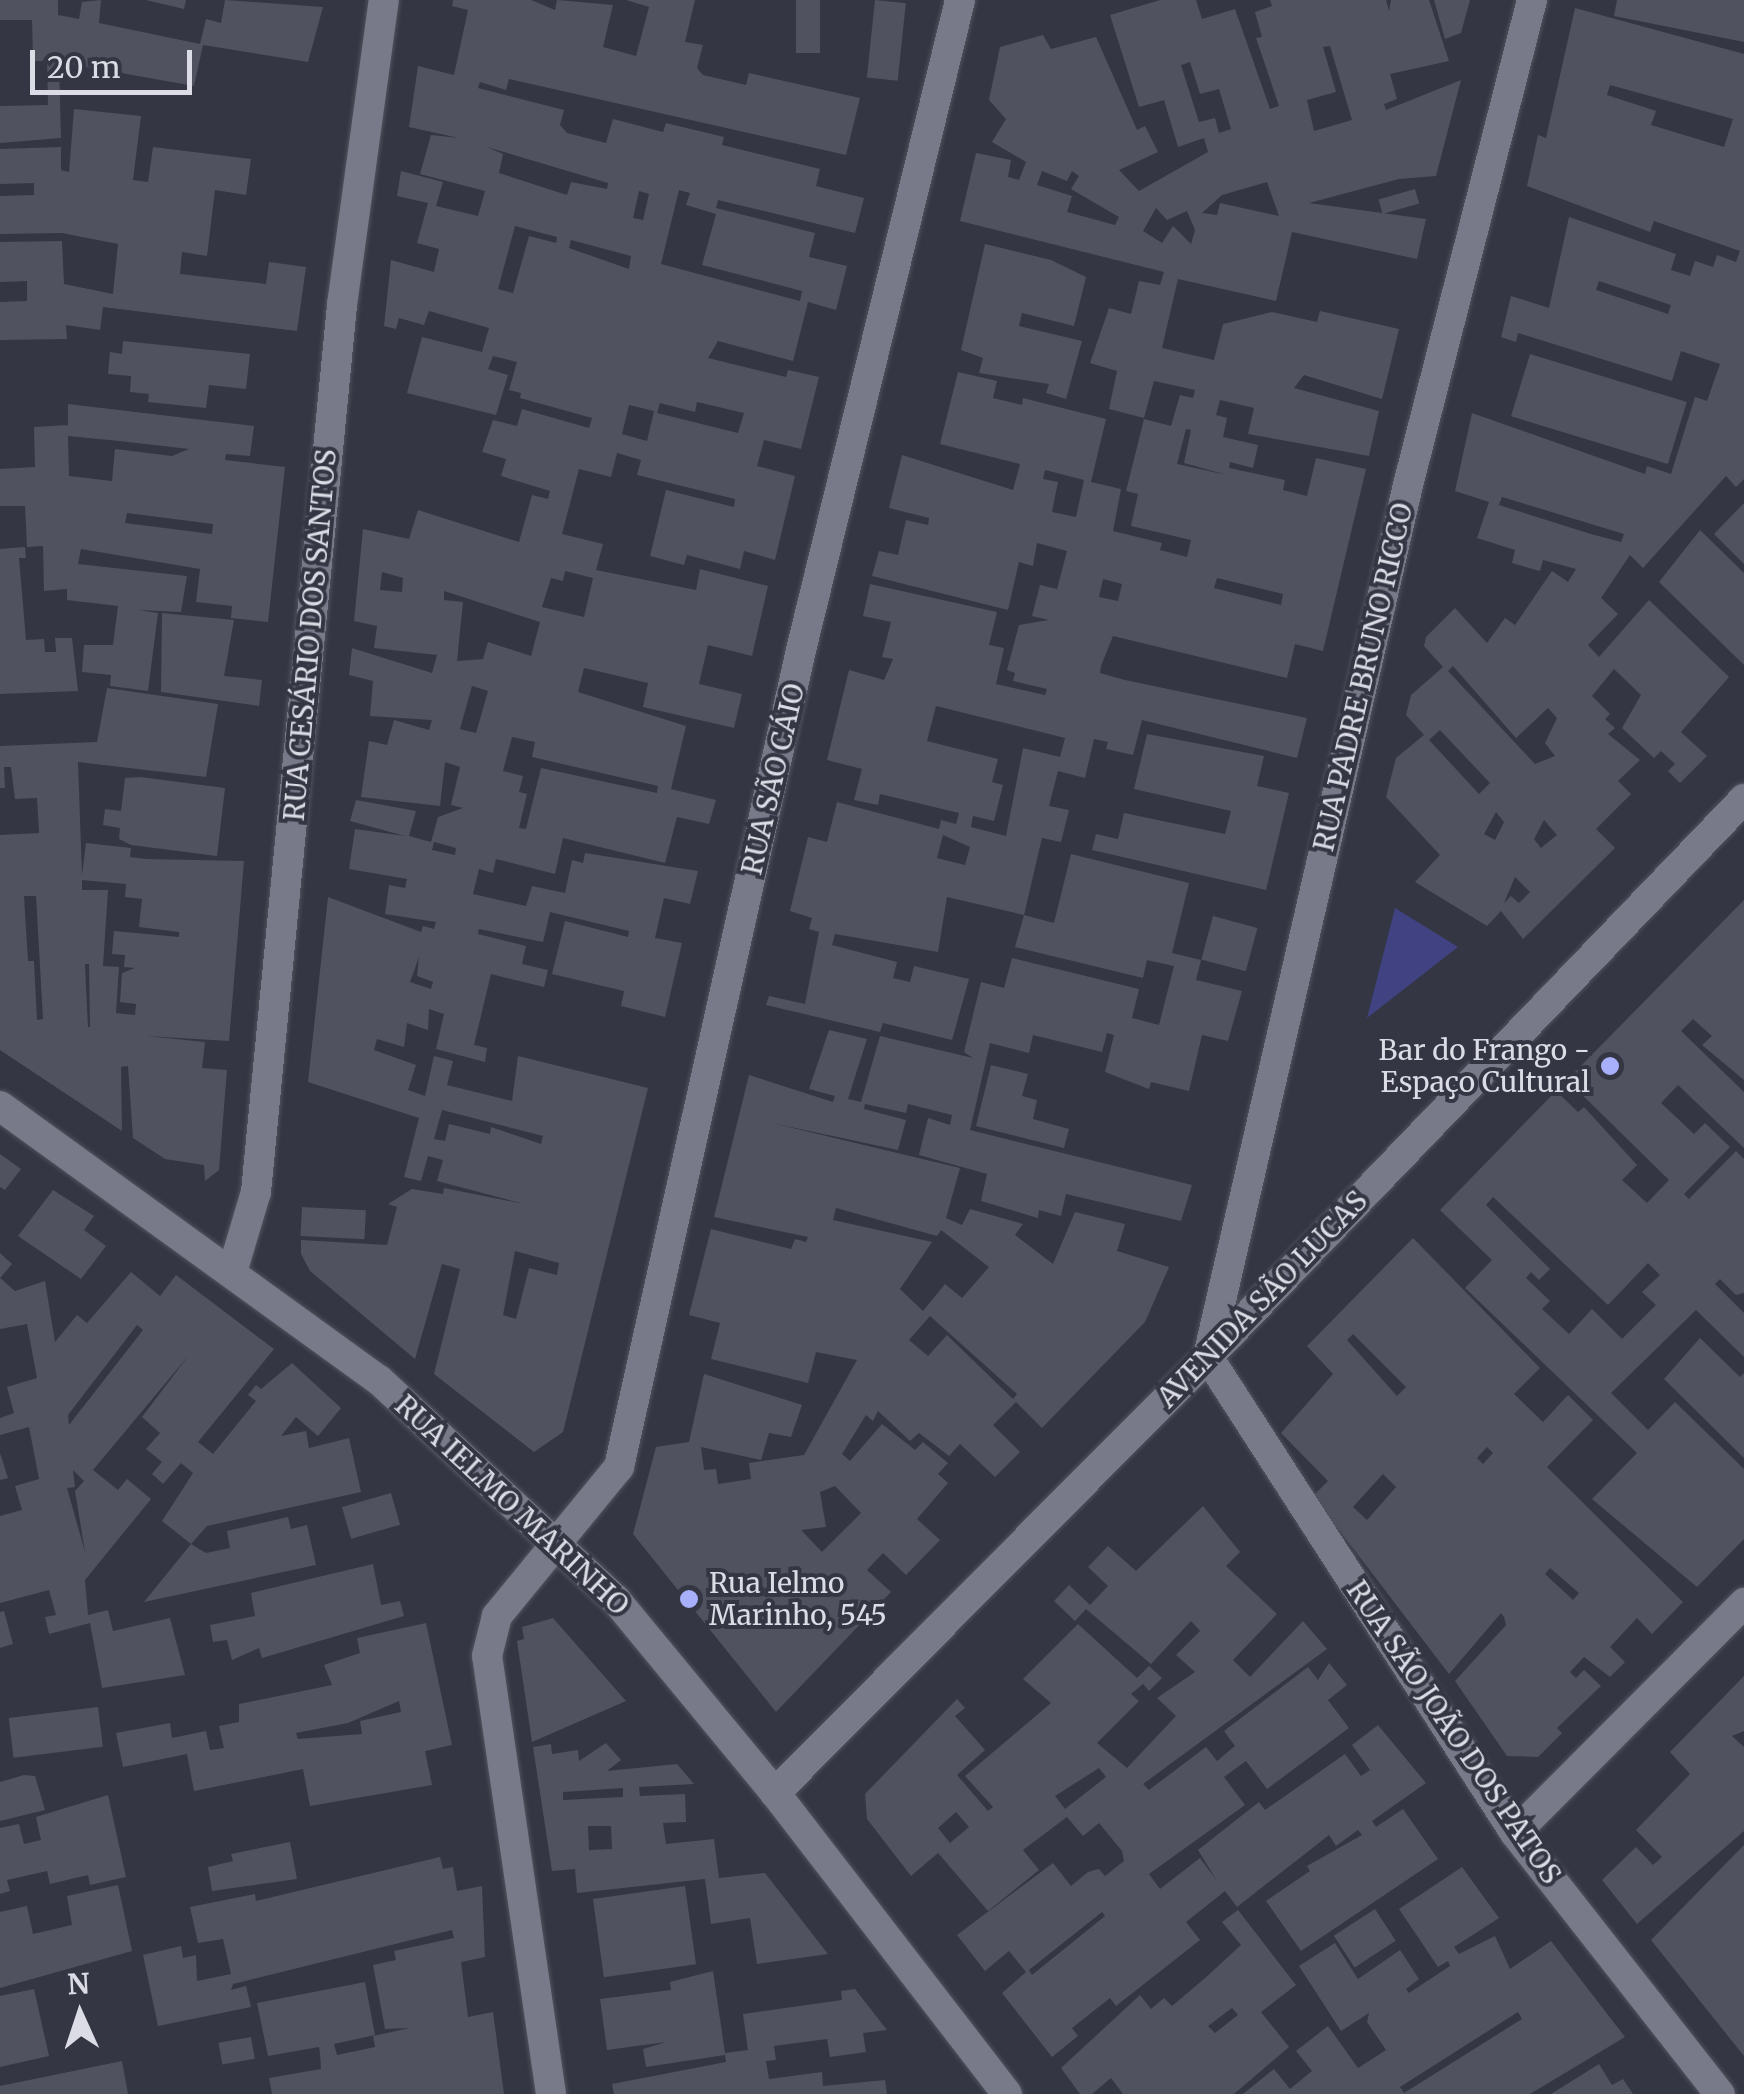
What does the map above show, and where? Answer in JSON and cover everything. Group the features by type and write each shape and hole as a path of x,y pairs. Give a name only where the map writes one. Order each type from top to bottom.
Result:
{"street":[{"name":"RUA CESÁRIO DOS SANTOS","path":"233,1269 256,1192 361,126 384,0"},
{"name":"RUA PADRE BRUNO RICCO","path":"1208,1357 1403,504 1532,0"},
{"name":"RUA SÃO CÁIO","path":"552,2094 487,1656 497,1616 560,1544 619,1466 801,650 963,1"},
{"name":"AVENIDA SÃO LUCAS","path":"774,1793 1208,1357 1744,799"},
{"name":"RUA IELMO MARINHO","path":"0,1106 233,1269 379,1380 560,1544 616,1600 774,1793 1007,2094"},
{"name":"RUA SÃO JOÃO DOS PATOS","path":"1208,1357 1515,1833 1720,2094"},
{"path":"1515,1833 1744,1603"}],"shaded area":[{"path":"1395,908 1458,947 1367,1018"}],"building":[{"path":"0,0 58,0 58,15 79,19 82,2 101,0 99,23 200,44 206,19 221,23 225,0 323,7 308,62 203,45 194,86 59,62 61,138 0,143 0,106 48,105 47,61 33,61 32,20 0,20"},
{"path":"146,0 186,0 184,9"},
{"path":"453,0 531,0 555,10 557,0 613,5 603,47 636,56 649,7 626,0 695,0 685,42 703,45 697,68 703,75 746,85 749,73 860,98 846,155 509,79 506,90 480,82 478,88 564,110 560,125 567,133 606,143 613,119 663,132 666,123 724,137 722,145 820,169 816,186 864,198 855,233 718,200 716,208 815,233 809,257 847,266 836,310 808,302 793,361 718,341 708,358 786,377 788,370 819,377 801,449 764,440 757,466 795,476 775,560 744,551 740,569 687,555 684,565 650,556 666,490 734,507 735,499 637,475 641,460 617,453 611,477 579,469 562,534 603,544 596,570 696,590 700,569 768,586 752,656 708,645 699,684 742,694 734,728 643,707 648,683 584,668 578,692 686,726 671,789 716,800 709,824 677,817 665,863 563,838 555,874 496,859 493,873 479,869 473,894 526,906 532,886 565,893 572,860 583,863 585,853 698,871 690,904 664,898 655,938 682,943 665,1017 621,1006 624,991 552,974 565,921 628,937 629,931 550,912 543,942 479,929 478,934 526,946 522,964 548,970 544,987 491,974 474,1045 487,1048 485,1062 436,1049 444,1014 429,1009 428,1030 407,1023 404,1047 377,1039 374,1050 416,1065 408,1090 425,1096 434,1056 453,1061 447,1085 512,1101 518,1056 648,1088 563,1432 534,1452 434,1374 460,1269 442,1264 415,1359 310,1271 301,1254 301,1240 387,1245 397,1207 388,1204 412,1189 443,1194 444,1188 524,1204 437,1181 443,1160 428,1156 421,1181 404,1177 419,1118 308,1082 328,897 421,932 423,926 434,929 436,922 385,914 389,885 405,888 407,879 349,869 355,829 405,836 350,821 356,800 416,811 409,836 431,842 438,817 463,808 451,805 460,767 445,762 440,806 361,797 369,741 387,745 394,720 429,730 432,720 370,716 373,681 349,675 352,648 432,673 437,655 374,648 377,626 354,621 363,529 409,539 418,510 519,542 532,495 548,499 550,491 501,476 506,459 482,452 493,420 517,426 522,409 589,428 592,418 520,398 521,393 509,390 517,362 493,356 488,369 508,375 496,415 407,393 422,337 482,352 489,328 429,311 424,325 399,318 396,329 384,326 391,260 434,272 439,249 417,243 428,203 397,196 401,171 443,182 436,206 478,216 485,191 420,174 431,135 459,138 409,127 418,66 454,75 468,10 452,6","holes":["487,147 608,183 607,189 571,182 567,195 499,173 503,154","679,190 690,193 686,205 716,214 702,265 802,291 800,301 661,264","639,191 649,194 643,220 633,218","515,226 557,237 556,243 529,236 513,293 498,289","571,240 631,256 629,269 569,248","697,402 744,413 738,433 657,413 660,403 695,412","629,405 654,411 647,441 622,434","565,571 593,578 584,617 542,607 551,578 563,581","382,572 403,578 402,592 380,590","444,591 540,622 531,656 488,642 483,659 457,661 463,602 444,600","472,686 488,691 476,733 460,729","512,737 535,742 532,757 658,786 657,793 541,768 526,829 519,828 527,794 519,792 523,776 503,771","434,842 456,848 455,855 432,850","419,957 417,976 433,982 431,989 410,982","442,1110 543,1136 541,1144 491,1127 490,1134 449,1124 445,1141 434,1139","515,1251 559,1263 557,1275 529,1268 516,1319 503,1315"]},
{"path":"796,0 820,0 820,53 796,53"},
{"path":"875,0 906,3 898,81 867,78"},
{"path":"1160,0 1196,0 1202,19 1235,9 1270,109 1279,106 1256,38 1262,37 1255,12 1272,6 1270,0 1386,0 1389,11 1391,0 1429,0 1449,61 1390,74 1397,99 1384,104 1386,110 1461,80 1436,176 1399,179 1309,203 1426,219 1417,259 1292,232 1276,301 1178,279 1162,348 1214,360 1223,324 1272,312 1317,322 1320,311 1399,329 1382,399 1304,375 1294,388 1379,411 1369,456 1248,434 1254,408 1220,400 1216,415 1227,418 1223,437 1258,445 1253,468 1230,462 1229,468 1285,480 1283,490 1307,496 1316,458 1366,469 1323,651 1295,644 1287,678 1113,636 1101,666 1100,673 1125,680 1307,718 1297,758 1142,720 1133,755 1106,749 1108,742 1094,739 1085,778 1058,771 1049,806 1069,810 1061,842 1042,838 1024,915 947,897 938,952 835,934 832,945 897,962 893,978 910,982 914,966 969,979 952,1040 883,1023 880,1032 766,1005 769,996 805,1004 819,932 809,929 812,918 790,911 808,837 827,842 837,802 939,829 941,820 956,824 959,813 880,794 878,805 854,800 862,769 827,760 849,670 884,680 893,659 882,657 891,622 863,616 870,584 997,612 989,645 1004,648 996,684 1045,695 1047,689 1013,681 1015,673 1007,670 1019,625 1049,620 1032,616 1040,585 1057,589 1067,551 1037,543 1033,566 1019,562 1008,610 872,576 879,551 898,555 906,520 928,525 929,518 889,508 902,455 1013,490 1020,464 940,444 958,372 997,381 993,398 1022,405 1023,398 1106,419 1091,482 1121,489 1113,531 1162,543 1160,550 1187,557 1191,540 1131,526 1138,494 1126,491 1144,419 1171,426 1180,395 1193,398 1195,390 1154,381 1144,418 1109,409 1117,371 1090,363 1109,308 1131,314 1139,281 1160,285 1164,272 960,221 976,153 1011,160 1008,177 1019,180 1026,162 992,142 1006,119 989,100 1000,47 1043,35 1051,49 1096,37 1137,130 1145,126 1158,152 1119,170 1139,191 1208,152 1204,138 1178,147 1164,100 1139,107 1110,15","holes":["1330,46 1352,120 1314,131 1307,100 1336,92 1323,47","1190,62 1200,94 1219,89 1231,129 1219,133 1215,118 1199,122 1181,65","1042,171 1067,181 1072,171 1079,176 1071,189 1119,217 1115,225 1067,212 1072,196 1037,185","1267,182 1279,216 1220,203 1217,215 1202,213 1222,195","1156,208 1167,220 1187,211 1195,230 1191,244 1173,226 1162,243 1143,231","1186,429 1191,430 1184,463 1227,475 1177,464","1045,470 1084,480 1076,517 1052,512 1058,482 1043,479","1217,578 1283,594 1281,605 1214,588","1103,579 1122,584 1118,601 1099,597","936,706 1065,738 1060,757 1023,748 1006,836 971,827 973,816 994,821 1003,785 992,782 998,759 927,741","943,835 970,847 965,865 937,858"]},
{"path":"1434,0 1470,0 1461,33 1445,39"},
{"path":"1617,0 1744,0 1744,42 1614,16"},
{"path":"1575,8 1744,54 1744,479 1736,487 1726,476 1643,568 1630,555 1601,598 1618,614 1588,645 1599,657 1649,600 1729,677 1681,732 1707,756 1680,783 1668,771 1675,764 1661,751 1654,758 1622,728 1641,695 1614,669 1592,696 1610,714 1605,719 1615,728 1608,734 1640,760 1618,781 1631,794 1596,829 1615,848 1523,939 1501,911 1487,926 1415,882 1440,855 1386,797 1396,758 1424,735 1406,715 1411,695 1443,667 1424,646 1426,637 1455,608 1487,643 1505,618 1515,625 1552,571 1568,582 1576,569 1543,560 1540,571 1512,563 1515,550 1477,538 1489,502 1455,491 1472,413 1645,474 1647,466 1671,474 1695,397 1707,401 1720,364 1681,351 1672,381 1518,333 1516,342 1501,337 1511,296 1549,308 1569,217 1676,254 1671,270 1690,276 1695,261 1713,267 1717,255 1736,262 1740,251 1654,221 1650,232 1527,186 1538,135 1546,138","holes":["1610,85 1733,119 1724,147 1651,125 1656,111 1607,95","1599,281 1671,305 1668,314 1596,290","1502,497 1624,534 1621,542 1499,505","1453,666 1516,738 1548,708 1557,718 1545,743 1555,756 1535,764 1448,671","1440,730 1490,783 1479,794 1429,740","1496,812 1504,822 1495,840 1484,834","1544,820 1557,835 1541,848 1534,839","1515,877 1530,892 1519,903 1511,896 1504,903"]},
{"path":"74,109 141,116 133,180 148,182 153,147 251,159 246,195 215,190 207,256 182,252 180,274 266,284 269,262 306,267 297,331 103,307 100,330 66,325 67,339 0,340 0,302 27,301 27,281 0,282 0,242 62,241 64,284 113,294 118,244 62,233 0,234 0,196 34,195 34,183 0,184 0,149 61,147 61,170 69,172"},
{"path":"1415,189 1419,203 1383,214 1378,199"},
{"path":"985,244 1051,260 1086,277 1074,326 1022,313 1019,326 1082,341 1066,399 1046,393 1049,384 979,373 983,358 961,350"},
{"path":"123,341 250,354 246,389 209,385 206,408 148,402 149,394 130,392 131,376 108,374 110,352 122,354"},
{"path":"1530,354 1687,402 1668,464 1511,416"},
{"path":"68,404 254,426 250,456 226,454 225,460 285,467 268,622 231,618 232,606 196,602 200,569 81,549 78,564 187,576 181,612 139,610 158,613 148,691 110,686 111,675 82,672 84,645 113,645 118,606 67,600 67,589 44,591 43,546 27,547 25,506 0,506 0,469 35,467 34,427 68,425","holes":["68,436 119,441 189,449 172,456 115,449 112,481 69,476","127,513 213,524 212,534 125,523"]},
{"path":"1744,503 1744,564 1714,534"},
{"path":"1700,530 1744,573 1744,665 1659,582"},
{"path":"25,547 26,558 19,558 26,640 44,639 45,652 56,652 55,638 72,638 78,691 0,694 0,549"},
{"path":"162,613 234,620 224,676 262,680 259,706 161,692"},
{"path":"107,688 218,704 206,777 78,762 82,875 86,843 131,848 130,857 147,859 244,861 229,1041 146,1036 205,1042 202,1068 227,1070 219,1170 205,1181 204,1165 165,1159 133,1138 128,1066 121,1067 122,1131 0,1050 0,835 39,833 37,798 15,799 11,767 4,767 5,788 0,788 0,746 97,742","holes":["82,880 126,884 125,897 142,899 139,927 179,932 179,937 114,931 112,954 125,955 124,967 135,968 122,973 120,1002 136,1004 135,1015 116,1013 119,967 103,966 108,890 82,890","24,896 36,896 43,1019 37,1020 34,961 28,961","85,964 89,964 88,1027"]},
{"path":"1147,734 1264,756 1257,786 1289,793 1266,890 1092,850 1096,834 1118,839 1124,813 1225,834 1231,811 1134,789"},
{"path":"125,778 225,788 217,856 131,845 119,839 120,828 103,825 105,809 121,811"},
{"path":"1071,854 1189,883 1172,953 1201,960 1196,980 1242,991 1228,1041 1202,1035 1189,1091 1151,1082 1149,1089 1105,1072 1114,1035 1107,1033 1102,1052 1033,1035 1029,1053 990,1043 970,1130 1192,1185 1181,1221 1066,1194 1061,1216 1039,1210 1038,1218 981,1201 987,1174 919,1155 928,1118 950,1125 952,1115 908,1104 906,1113 865,1104 864,1109 906,1120 898,1150 772,1123 960,1168 946,1218 962,1225 970,1209 1023,1224 1015,1235 1053,1264 1075,1212 1125,1224 1117,1251 1169,1267 1145,1322 1042,1428 1016,1402 993,1425 1020,1452 995,1477 960,1444 949,1456 919,1433 910,1441 878,1411 873,1421 866,1415 842,1454 850,1461 882,1424 915,1450 923,1442 948,1463 938,1474 948,1483 917,1519 940,1540 906,1575 883,1553 867,1570 891,1592 776,1712 633,1534 656,1447 689,1442 704,1374 802,1405 791,1437 769,1433 761,1460 701,1447 704,1470 716,1469 718,1484 751,1479 749,1463 804,1455 857,1360 816,1352 808,1383 711,1359 720,1323 689,1315 711,1229 791,1249 795,1239 806,1242 808,1237 714,1217 749,1075 833,1102 835,1096 809,1089 829,1030 867,1039 848,1099 861,1102 880,1036 973,1058 964,1052 981,982 1004,988 1012,958 1139,989 1132,1018 1159,1025 1174,966 1147,960 1143,978 1015,947 1024,915 1054,923","holes":["836,1208 937,1236 941,1230 989,1267 962,1298 945,1284 923,1311 900,1289 932,1242 833,1220","930,1316 1017,1394 1013,1399 947,1335 928,1356 909,1340","835,1486 861,1513 822,1552 801,1530 826,1527 820,1492"]},
{"path":"1744,900 1744,1080 1702,1045 1712,1036 1693,1019 1681,1031 1744,1092 1744,1148 1678,1085 1661,1103 1694,1134 1705,1123 1730,1147 1684,1194 1689,1199 1736,1151 1744,1159 1744,1293 1736,1295 1720,1279 1715,1284 1744,1313 1744,1357 1696,1310 1611,1393 1648,1430 1675,1402 1744,1469 1744,1539 1697,1587 1592,1499 1637,1453 1465,1288 1492,1260 1440,1210 1556,1091 1578,1112 1584,1107 1637,1165 1622,1180 1647,1203 1669,1180 1567,1080","holes":["1493,1197 1608,1305 1648,1263 1660,1275 1642,1292 1656,1305 1622,1339 1592,1309 1569,1334 1542,1309 1550,1301 1526,1278 1531,1272 1539,1280 1550,1269 1486,1205"]},
{"path":"1213,916 1257,928 1246,971 1201,959"},
{"path":"991,1065 1028,1074 1022,1096 1037,1100 1033,1119 1069,1129 1064,1148 976,1126"},
{"path":"0,1154 21,1169 5,1190 0,1187"},
{"path":"53,1190 94,1216 84,1230 106,1246 81,1279 18,1236"},
{"path":"302,1207 366,1210 364,1239 300,1236"},
{"path":"1413,1238 1540,1368 1514,1394 1543,1422 1568,1395 1593,1420 1547,1467 1683,1602 1652,1634 1637,1618 1610,1647 1625,1662 1610,1677 1584,1657 1570,1672 1576,1678 1584,1670 1601,1686 1557,1728 1562,1733 1538,1757 1507,1756 1455,1681 1506,1625 1501,1613 1449,1674 1313,1496 1328,1481 1281,1433 1333,1374 1307,1346","holes":["1353,1334 1406,1387 1397,1396 1347,1340","1487,1447 1493,1453 1483,1464 1477,1458","1383,1474 1396,1487 1367,1520 1353,1507","1550,1568 1579,1593 1573,1600 1545,1574"]},
{"path":"0,1253 12,1264 0,1278"},
{"path":"131,1272 160,1296 176,1275 274,1349 198,1442 213,1454 256,1401 248,1395 256,1385 261,1389 292,1363 341,1408 318,1436 296,1417 281,1436 306,1431 309,1448 349,1438 361,1492 207,1526 191,1544 162,1521 193,1473 181,1463 163,1484 152,1474 162,1462 146,1449 160,1433 142,1417 189,1355 93,1470 118,1490 127,1479 151,1499 85,1580 88,1615 108,1610 113,1631 170,1618 185,1675 102,1688 90,1623 49,1634 45,1617 56,1615 49,1590 0,1603 0,1516 22,1510 15,1486 39,1479 29,1427 0,1435 0,1418 14,1413 7,1387 37,1378 27,1324 0,1329 0,1278 15,1291 45,1281 55,1342 77,1315 87,1323","holes":["137,1325 143,1330 69,1425 68,1415","73,1470 84,1481 75,1491 85,1552 67,1488 75,1487"]},
{"path":"1700,1338 1740,1377 1744,1373 1744,1458 1664,1379"},
{"path":"0,1453 8,1478 0,1480"},
{"path":"391,1493 400,1525 351,1539 342,1507"},
{"path":"1203,1506 1240,1552 1226,1566 1277,1614 1233,1660 1250,1677 1303,1621 1327,1649 1143,1784 1149,1790 1206,1747 1217,1761 1235,1746 1224,1731 1308,1667 1318,1680 1329,1663 1347,1685 1328,1700 1349,1728 1267,1789 1246,1761 1224,1777 1245,1805 1149,1874 1160,1889 1200,1858 1217,1881 1198,1850 1259,1802 1265,1810 1345,1754 1361,1776 1370,1770 1352,1745 1378,1725 1426,1783 1372,1821 1376,1827 1403,1809 1438,1859 1301,1951 1266,1901 1310,1871 1307,1866 1362,1835 1358,1830 1336,1846 1329,1835 1237,1907 1225,1891 1186,1922 1200,1940 1116,2006 1110,1998 1072,2028 1078,2036 1052,2057 1002,1993 1026,1972 1009,1951 985,1971 957,1935 1053,1863 1071,1886 1088,1872 1099,1869 1105,1876 1124,1861 1122,1851 1099,1823 1083,1836 1067,1817 1023,1850 1039,1870 988,1911 938,1853 911,1876 867,1819 865,1794 957,1699 965,1708 955,1716 985,1750 957,1775 988,1811 993,1807 965,1776 1051,1703 1023,1679 1078,1624 1137,1678 1149,1666 1162,1678 1149,1691 1143,1684 1131,1694 1139,1701 1097,1743 1127,1768 1176,1716 1157,1698 1195,1672 1176,1655 1200,1631 1191,1621 1151,1664 1086,1609 1075,1621 1054,1601 1069,1585 1090,1605 1108,1586 1088,1567 1108,1546 1136,1571","holes":["1099,1768 1106,1777 1065,1809 1055,1796","956,1812 969,1827 950,1843 938,1828","1102,1912 1105,1916 1032,1975 1029,1970"]},
{"path":"288,1517 291,1529 307,1525 316,1565 144,1602 191,1544 206,1553 230,1548 227,1531"},
{"path":"373,1564 381,1605 400,1601 404,1616 262,1658 259,1648 232,1660 227,1640 213,1642 210,1625 255,1616 251,1593"},
{"path":"4,1611 13,1644 0,1648 0,1612"},
{"path":"553,1618 626,1701 532,1742 517,1641 524,1639 522,1627"},
{"path":"426,1623 452,1745 425,1751 432,1785 310,1806 303,1769 194,1791 187,1754 123,1767 116,1733 170,1723 172,1738 206,1731 210,1750 224,1748 219,1726 239,1722 239,1704 332,1685 324,1665 360,1653 357,1638","holes":["399,1701 401,1712 360,1721 362,1734 298,1739 296,1733 348,1723"]},
{"path":"1744,1676 1744,1731 1732,1736 1744,1747 1744,1831 1637,1924 1602,1880 1636,1847 1653,1865 1662,1857 1636,1830 1690,1774 1670,1752"},
{"path":"98,1707 103,1747 14,1758 9,1718"},
{"path":"606,1743 621,1760 607,1771 677,1764 694,1784 639,1787 640,1796 685,1794 686,1822 663,1823 666,1844 714,1839 719,1878 765,1873 828,1954 757,1964 750,1918 711,1924 705,1879 577,1893 575,1869 552,1871 533,1747 551,1744 552,1754 578,1750 579,1761","holes":["623,1788 623,1797 563,1800 563,1792","588,1826 611,1826 612,1849 589,1850"]},
{"path":"35,1776 45,1810 0,1821 0,1782"},
{"path":"108,1795 126,1877 90,1885 88,1875 50,1884 47,1871 7,1880 10,1891 0,1894 0,1828 19,1824 24,1844 41,1840 36,1817"},
{"path":"290,1842 297,1879 212,1891 208,1867 233,1861 231,1854"},
{"path":"1744,1845 1744,2056 1651,1940"},
{"path":"440,1857 443,1869 453,1867 457,1891 482,1886 485,1957 461,1962 468,2017 493,2012 504,2094 272,2094 269,2078 321,2069 320,2053 319,2047 268,2056 257,2003 365,1982 375,2035 334,2044 337,2055 375,2047 373,2036 410,2028 385,2029 373,1965 396,1960 394,1951 454,1938 452,1930 233,1984 231,1990 246,1986 251,2007 158,2026 143,1955 181,1946 183,1958 196,1955 197,1981 231,1974 223,1939 198,1943 190,1907 255,1894 256,1901"},
{"path":"1462,1867 1499,1918 1454,1947 1459,1954 1495,1936 1510,1969 1551,1941 1625,2037 1530,2094 1243,2094 1274,2069 1290,2089 1312,2071 1296,2051 1328,2026 1358,2068 1386,2050 1367,2022 1369,2013 1341,2031 1299,1966 1335,1943 1358,1979 1400,1950 1419,1979 1406,1989 1409,1993 1450,1966 1448,1961 1438,1967 1399,1909","holes":["1518,2012 1522,2019 1404,2093 1400,2087"]},
{"path":"118,1885 132,1951 0,1988 0,1912 27,1906 33,1934 72,1925 67,1896"},
{"path":"685,1886 696,1964 604,1977 593,1899"},
{"path":"1375,1909 1396,1941 1355,1968 1334,1936"},
{"path":"1238,1910 1296,1985 1261,2012 1289,2047 1234,2094 1123,2094 1111,2078 1092,2094 1080,2094 1061,2068 1140,1995 1151,2009 1164,1998 1172,2006 1204,1979 1241,1945 1222,1922","holes":["1232,2008 1238,2015 1215,2033 1208,2026"]},
{"path":"713,1971 725,2053 748,2050 743,2014 842,2000 841,1991 855,1989 887,2030 863,2033 866,2052 830,2057 827,2039 774,2046 776,2060 766,2061 769,2079 822,2072 823,2086 885,2080 887,2094 614,2094 612,2084 726,2062 725,2055 646,2067 643,2049 666,2042 607,2050 600,1999 671,1990 670,1982"},
{"path":"34,1989 49,2056 0,2067 0,1996"},
{"path":"251,2037 255,2059 222,2064 219,2043"},
{"path":"122,2061 128,2094 0,2094 0,2086"},
{"path":"1599,2064 1612,2085 1623,2079 1633,2094 1551,2094"}],"place":[{"name":"Bar do Frango - Espaço Cultural","path":"1610,1066"},
{"name":"Rua Ielmo Marinho, 545","path":"689,1599"}]}
